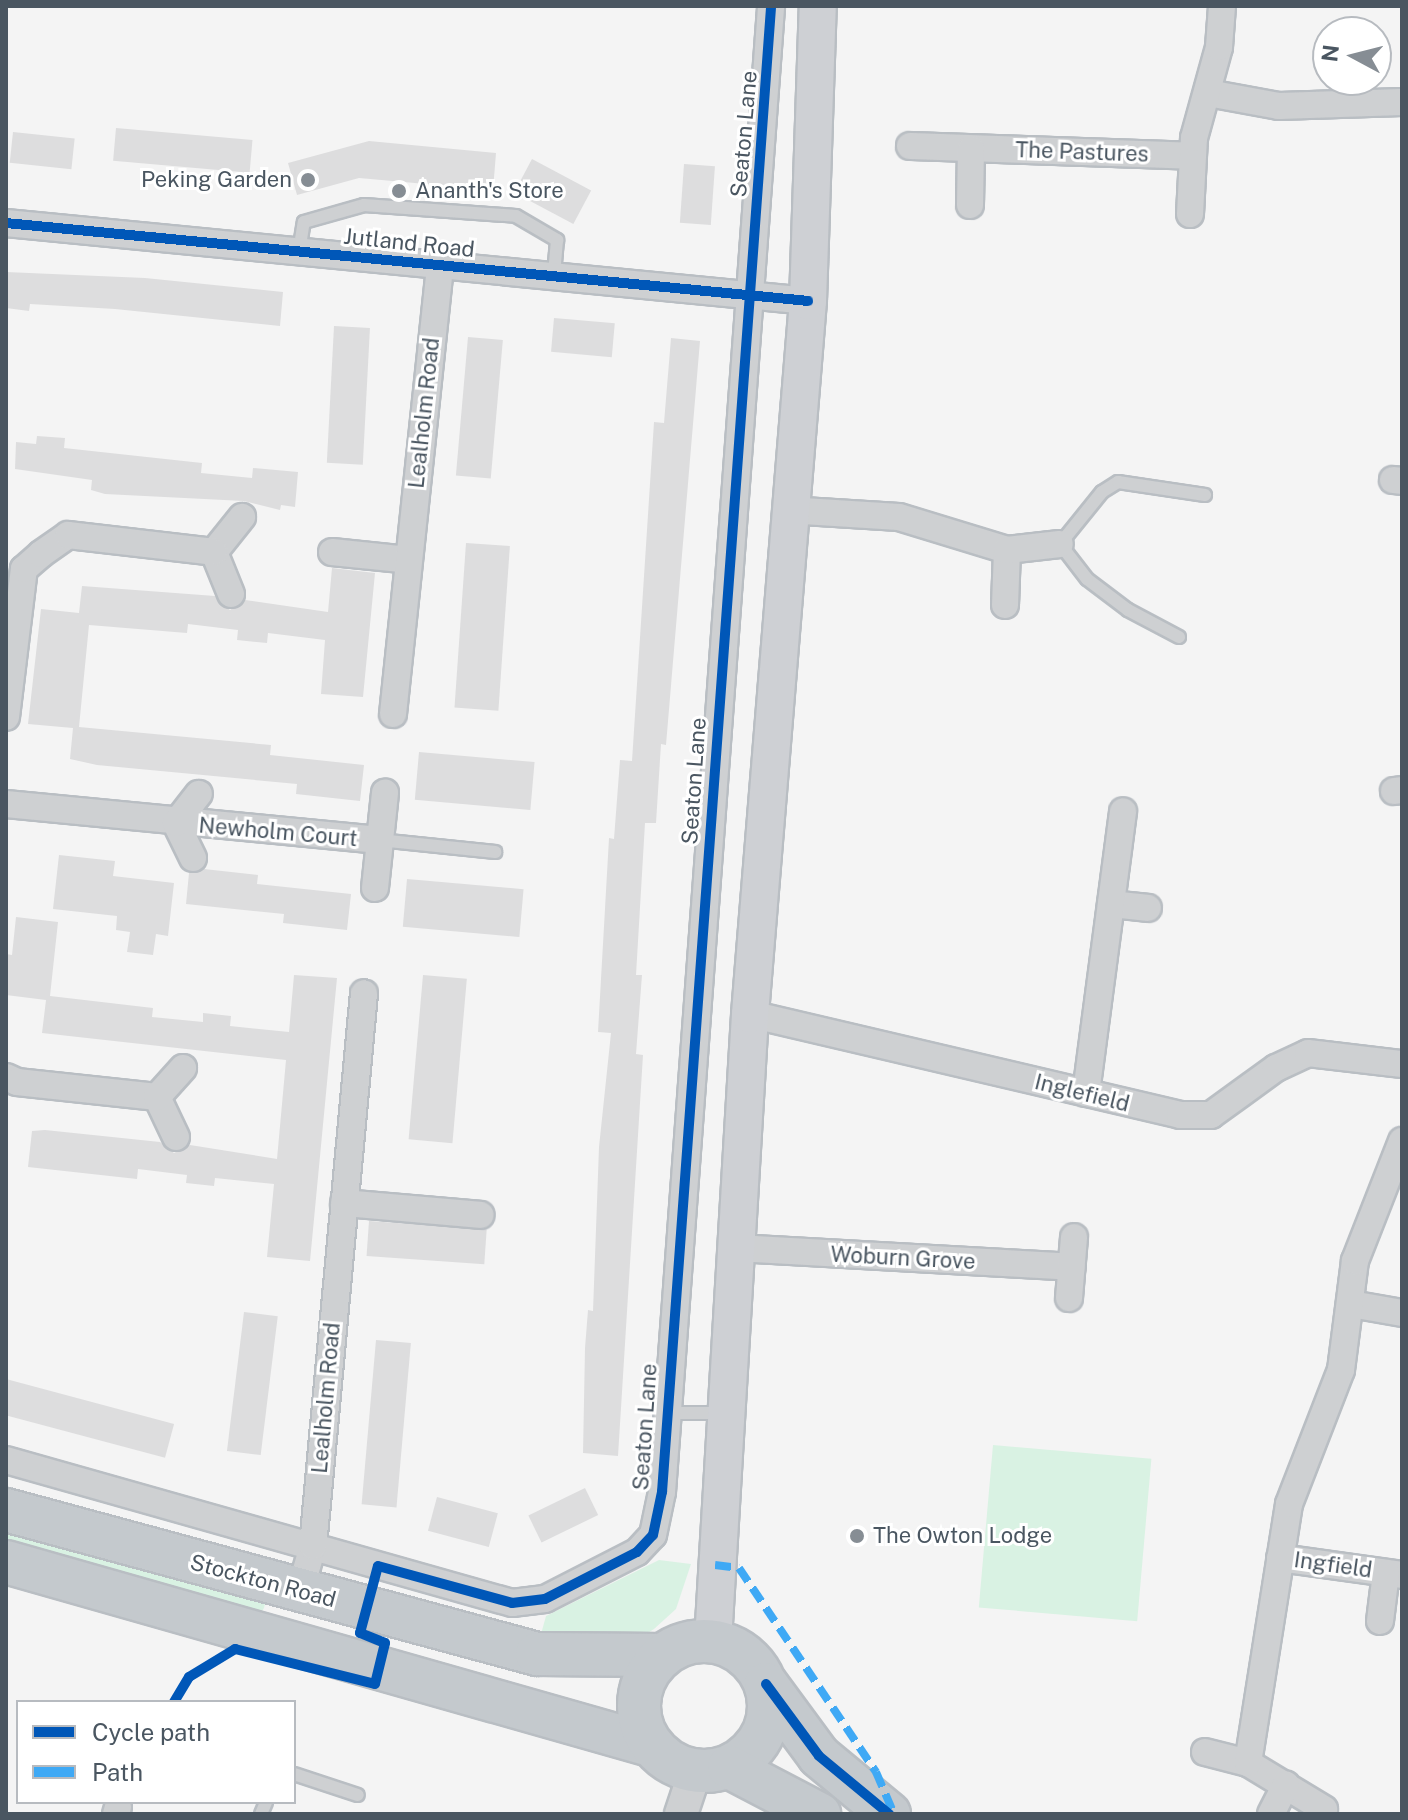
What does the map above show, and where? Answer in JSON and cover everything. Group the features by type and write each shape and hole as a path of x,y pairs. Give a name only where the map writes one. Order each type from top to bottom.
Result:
{"highway":[{"name":"Stockton Road","path":"6,1510 537,1654 636,1658 663,1655"},
{"path":"6,1562 650,1745 670,1763 712,1770 819,1814"},
{"path":"650,1745 640,1718 639,1697 646,1675 663,1655 686,1643 713,1641 754,1663 819,1756 889,1814"},
{"path":"712,1770 752,1752 768,1721 766,1684"}],"main road":[{"path":"713,1641 750,1014 787,510 808,301 818,6"}],"street":[{"name":"Seaton Lane","path":"637,1552 653,1535 662,1492 771,6"},
{"path":"1190,214 1192,156 1208,93 1222,6"},
{"path":"1208,93 1279,106 1402,102"},
{"name":"The Pastures","path":"910,146 1192,156"},
{"path":"970,205 971,149"},
{"name":"Jutland Road","path":"6,223 808,301"},
{"name":"Lealholm Road","path":"393,714 440,267"},
{"path":"787,510 899,517 1007,550 1060,544"},
{"path":"214,552 242,517"},
{"path":"6,717 24,569 41,554 68,535 214,552"},
{"path":"1005,605 1007,550"},
{"path":"214,552 231,594"},
{"path":"332,552 409,560"},
{"name":"Newholm Court","path":"375,888 385,793"},
{"name":"Newholm Court","path":"176,823 199,794"},
{"name":"Newholm Court","path":"6,804 176,823 379,840"},
{"path":"1086,1093 1123,811"},
{"name":"Newholm Court","path":"176,823 193,858"},
{"path":"1111,904 1148,908"},
{"name":"Lealholm Road","path":"300,1591 313,1546 364,993"},
{"name":"Inglefield","path":"750,1014 1180,1115 1211,1115 1276,1068 1308,1053 1402,1064"},
{"path":"157,1097 183,1068"},
{"path":"6,1077 17,1082 157,1097"},
{"path":"157,1097 176,1137"},
{"path":"1248,1763 1289,1504 1341,1370 1355,1261 1402,1141"},
{"path":"344,1203 480,1215"},
{"path":"1069,1298 1074,1237"},
{"name":"Woburn Grove","path":"736,1248 1071,1267"},
{"path":"1351,1304 1402,1313"},
{"name":"Stockton Road","path":"6,1460 512,1603 545,1599 637,1552"},
{"name":"Ingfield","path":"1280,1558 1394,1574 1380,1621"},
{"path":"1205,1752 1248,1763 1324,1809"},
{"path":"681,1814 712,1770"},
{"path":"1271,1814 1286,1785"}],"lane":[{"path":"299,252 304,222 364,205 516,216 557,240 554,278"},
{"path":"1179,637 1128,610 1087,579 1060,544 1102,492 1118,482 1205,495"},
{"path":"379,840 495,852"},
{"path":"666,1413 726,1413"},
{"path":"296,1775 358,1795"}],"green space":[{"path":"993,1445 1151,1459 1137,1621 979,1607"},
{"path":"6,1523 266,1599 264,1608 261,1613 6,1544"},
{"path":"659,1560 691,1564 676,1609 654,1629 646,1634 541,1634 546,1616"}],"building":[{"path":"116,128 252,140 250,173 113,161"},
{"path":"13,132 75,138 71,169 10,163"},
{"path":"369,141 496,153 493,190 359,178 297,195 288,163"},
{"path":"532,159 591,190 573,224 514,193"},
{"path":"684,164 715,166 711,225 680,223"},
{"path":"6,272 145,278 283,292 280,326 115,309 30,304 29,311 6,308"},
{"path":"554,318 615,323 612,357 551,352"},
{"path":"334,326 370,328 363,465 327,463"},
{"path":"468,337 503,340 491,479 456,475"},
{"path":"671,338 700,341 666,745 661,744 656,823 645,823 636,975 642,975 636,1054 643,1055 618,1456 583,1453 585,1348 588,1310 593,1311 599,1147 611,1033 598,1032 609,838 614,839 620,760 632,761 654,422 664,423"},
{"path":"37,436 65,438 64,448 202,463 201,473 252,478 253,468 298,472 295,507 281,505 280,510 244,501 105,494 91,490 92,480 15,469 16,442 36,444"},
{"path":"466,543 510,546 498,711 454,708"},
{"path":"332,568 375,573 363,697 321,694 325,640 268,633 267,643 237,640 238,630 188,624 187,633 89,625 79,727 271,745 270,755 364,765 360,801 296,794 297,784 97,765 70,759 73,728 28,724 41,609 79,613 82,586 215,596 230,610 245,600 328,612"},
{"path":"419,752 535,762 530,810 415,800"},
{"path":"59,855 115,861 113,876 174,883 168,936 156,934 153,955 127,952 130,932 116,930 117,916 53,909"},
{"path":"204,869 258,875 257,884 351,894 347,930 283,923 284,914 186,904 189,873"},
{"path":"407,879 524,889 519,937 403,927"},
{"path":"16,917 58,922 50,996 153,1008 152,1017 203,1022 203,1013 231,1016 230,1026 289,1032 294,975 337,978 310,1261 267,1257 274,1184 215,1178 214,1186 186,1183 187,1175 138,1169 137,1179 28,1167 32,1131 45,1130 160,1142 174,1153 190,1145 277,1159 286,1060 42,1033 46,1000 6,995 6,954 12,955"},
{"path":"423,975 467,979 452,1143 409,1139"},
{"path":"369,1221 487,1229 484,1264 367,1256"},
{"path":"244,1312 278,1316 261,1455 227,1451"},
{"path":"376,1340 411,1343 396,1507 362,1504"},
{"path":"6,1379 174,1424 165,1458 6,1415"},
{"path":"585,1488 598,1515 542,1543 528,1516"},
{"path":"437,1497 498,1513 489,1547 428,1531"}],"marked path":[{"path":"715,1565 739,1568 876,1772 894,1814"}],"cycle path":[{"path":"175,1700 189,1677 235,1649 375,1684 385,1643 360,1633 378,1566 512,1603 545,1599 637,1552 653,1535 662,1492 771,6"},
{"path":"6,223 808,301"},
{"path":"766,1684 819,1756 889,1814"}],"place":[{"name":"Peking Garden","path":"308,180"},
{"name":"Ananth's Store","path":"399,191"},
{"name":"The Owton Lodge","path":"857,1536"}]}
